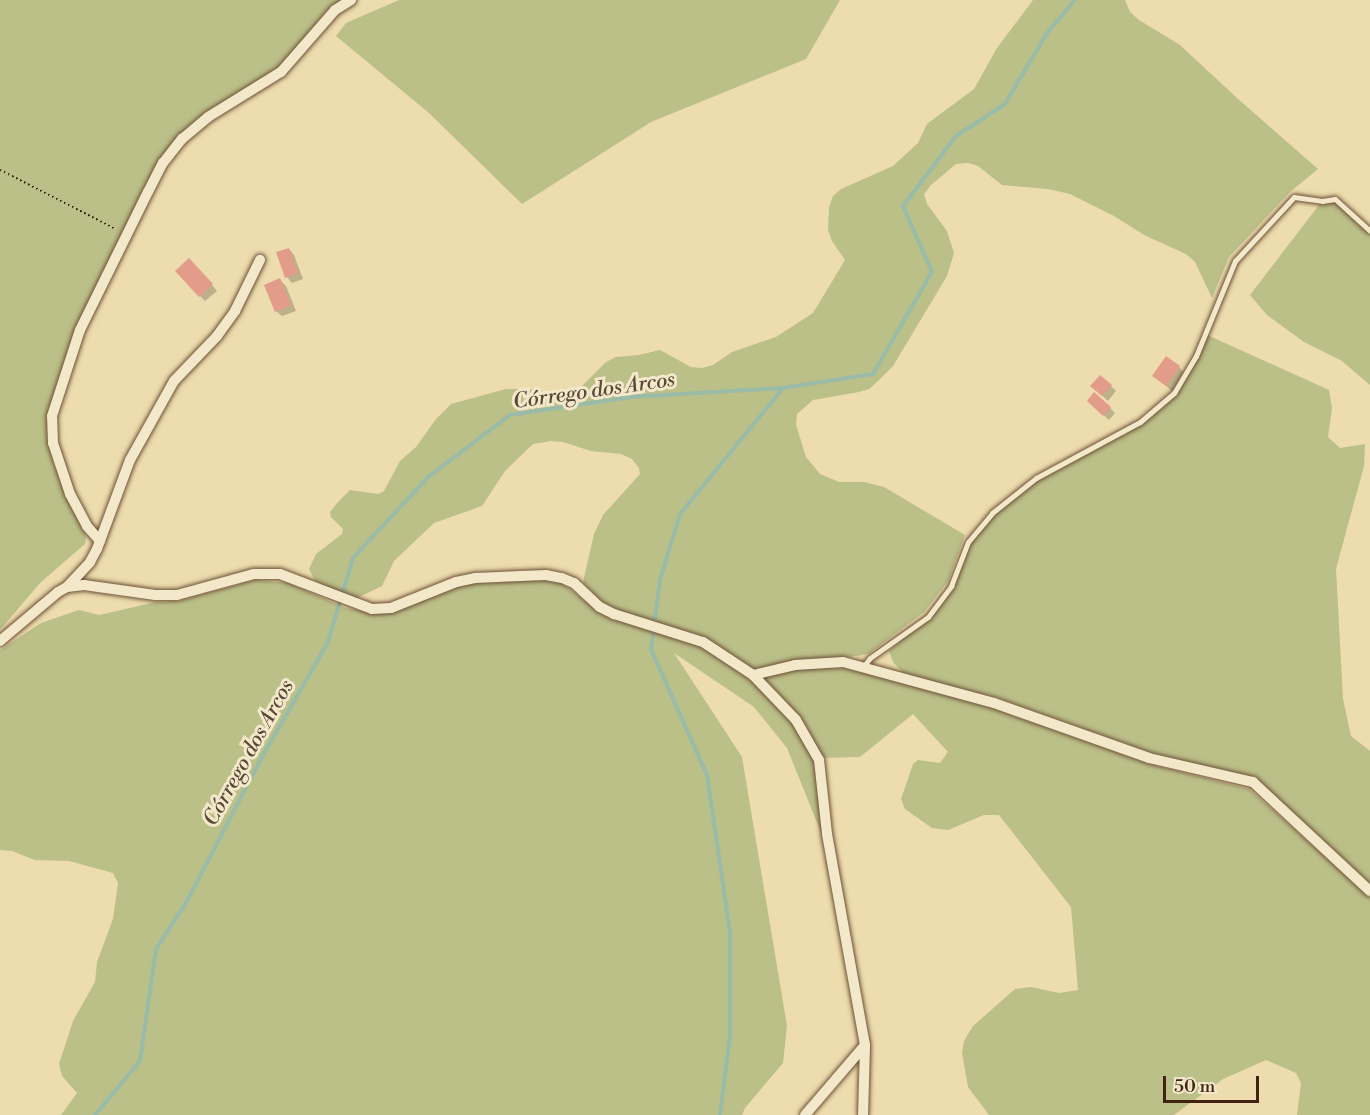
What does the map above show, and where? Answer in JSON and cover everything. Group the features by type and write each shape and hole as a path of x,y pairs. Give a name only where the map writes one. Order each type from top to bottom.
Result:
{"street":[{"path":"100,541 87,526 70,494 53,443 52,416 80,330 164,163 182,139 208,117 281,72 335,10 351,0"},
{"path":"68,587 90,562 130,460 150,421 174,381 217,336 235,311 260,260"},
{"path":"0,641 58,592 68,587 84,585 155,595 177,595 254,574 280,574 372,609 391,608 456,582 475,578 546,575 574,583 600,607 614,614 703,642 753,675 796,720 819,760 827,834 865,1045 863,1115"},
{"path":"753,675 795,665 843,662 994,703 1149,758 1253,783 1370,891"},
{"path":"806,1115 865,1045"}],"lane":[{"path":"863,667 870,658 928,617 951,586 968,542 992,513 1036,478 1140,422 1174,393 1196,356 1235,261 1294,197 1335,199 1370,231"}],"path":[{"path":"0,170 126,235"}],"green space":[{"path":"0,0 342,0 327,10 288,59 258,83 180,134 127,224 73,334 48,412 49,445 54,465 86,536 85,544 40,583 0,630"},
{"path":"399,0 840,0 806,59 651,122 522,204 429,113 336,36 346,23"},
{"path":"1033,0 1125,0 1130,12 1139,20 1180,45 1318,169 1290,192 1229,257 1212,298 1195,262 1186,254 1144,235 1114,216 1070,194 1048,189 1002,185 978,166 968,163 956,164 931,185 924,194 927,204 947,231 954,253 947,276 893,366 878,381 869,389 859,392 813,400 797,414 796,425 806,457 820,474 839,482 864,482 884,487 965,535 948,581 924,612 868,654 754,672 703,639 605,606 583,582 594,534 603,515 640,474 639,468 632,459 621,454 591,451 563,442 551,441 533,444 505,471 482,506 434,523 394,561 382,586 355,599 315,581 309,569 316,554 342,534 343,529 331,517 330,512 350,490 378,494 384,491 400,461 416,447 436,419 451,404 506,389 528,389 548,393 571,391 581,387 606,362 616,357 660,350 691,367 702,368 713,365 732,352 776,337 813,313 845,260 832,241 828,230 829,207 833,196 841,189 893,166 918,143 927,124 974,89 997,48"},
{"path":"1335,199 1370,231 1370,385 1342,361 1304,342 1267,315 1250,295 1322,201"},
{"path":"1205,334 1329,390 1332,408 1328,437 1340,448 1365,444 1364,466 1336,569 1343,699 1351,736 1370,751 1370,883 1254,777 1152,753 995,697 906,676 893,662 889,651 928,617 951,586 968,542 992,513 1036,478 1140,422 1175,393"},
{"path":"255,580 288,583 345,608 378,613 411,605 461,586 495,580 558,580 601,614 699,646 747,676 794,723 816,762 822,835 787,748 754,707 674,653 742,757 787,1026 783,1063 745,1108 742,1115 61,1115 77,1093 62,1076 59,1064 73,1021 95,982 97,962 113,919 118,883 113,873 69,861 35,860 12,851 0,850 0,650 41,623 79,610 99,615 156,602 178,601"},
{"path":"846,668 992,708 1149,764 1249,789 1370,897 1370,1115 1297,1115 1301,1083 1296,1073 1266,1060 1223,1079 1174,1115 989,1115 968,1087 962,1053 964,1041 973,1026 1015,989 1031,987 1059,993 1078,990 1071,907 999,815 984,815 948,830 932,828 905,809 901,799 913,764 918,760 940,763 948,752 913,714 860,757 822,758 760,677 779,669"}],"building":[{"path":"289,248 298,273 285,278 276,252"},
{"path":"189,258 213,284 199,297 175,271"},
{"path":"280,278 291,305 275,312 264,285"},
{"path":"1166,356 1180,366 1166,386 1152,376"},
{"path":"1100,375 1112,385 1102,396 1090,386"},
{"path":"1094,392 1111,407 1103,416 1087,401"}],"waterway":[{"name":"Córrego dos Arcos","path":"95,1115 140,1061 156,949 186,903 262,757 328,642 353,558 428,477 510,415 631,397 783,388 873,374 932,272 903,206 956,136 1005,104 1047,33 1075,0"},
{"path":"720,1115 730,1036 730,933 707,775 651,649 660,580 680,514 783,388"}]}
